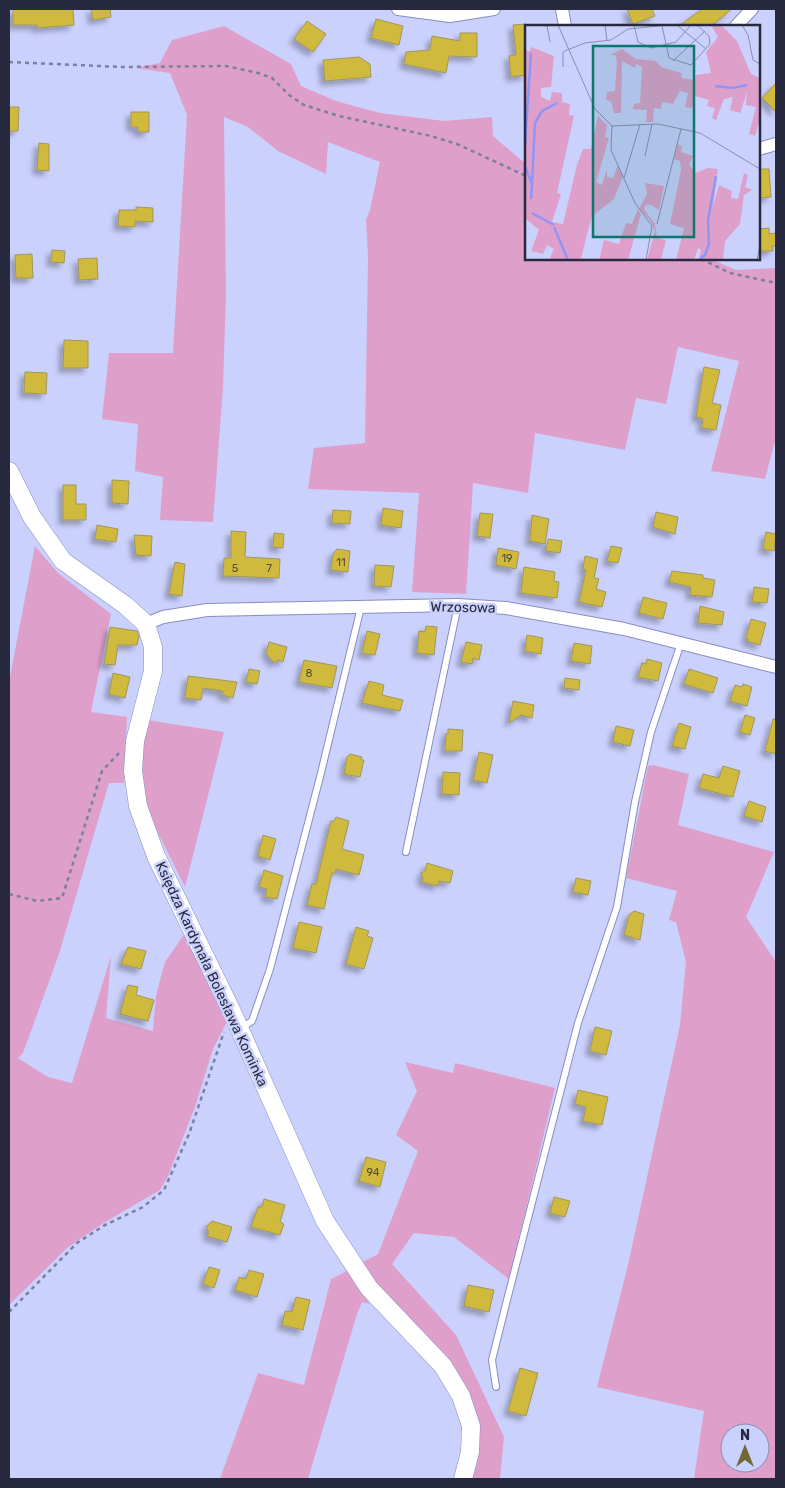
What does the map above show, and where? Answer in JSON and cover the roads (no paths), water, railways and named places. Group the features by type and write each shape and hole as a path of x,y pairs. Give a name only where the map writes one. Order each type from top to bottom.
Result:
{"street":[{"path":"398,9 450,16 494,9"},
{"path":"562,9 565,25"},
{"path":"737,25 752,9"},
{"path":"760,149 776,144"},
{"path":"9,471 32,517 63,561 125,606 146,624"},
{"name":"Wrzosowa","path":"146,624 163,617 207,610 458,605 506,608 624,629 776,666"},
{"name":"Księdza Kardynała Bolesława Kominka","path":"146,624 152,647 152,671 135,741 133,771 141,814 156,856 240,1029 326,1221 369,1288 443,1366 462,1396 471,1426 470,1452 463,1479"}],"lane":[{"path":"406,852 458,605"},
{"path":"240,1029 252,1021 270,969 320,777 361,607"},
{"path":"496,1387 492,1360 578,1023 617,907 635,802 651,732 681,643"}]}
